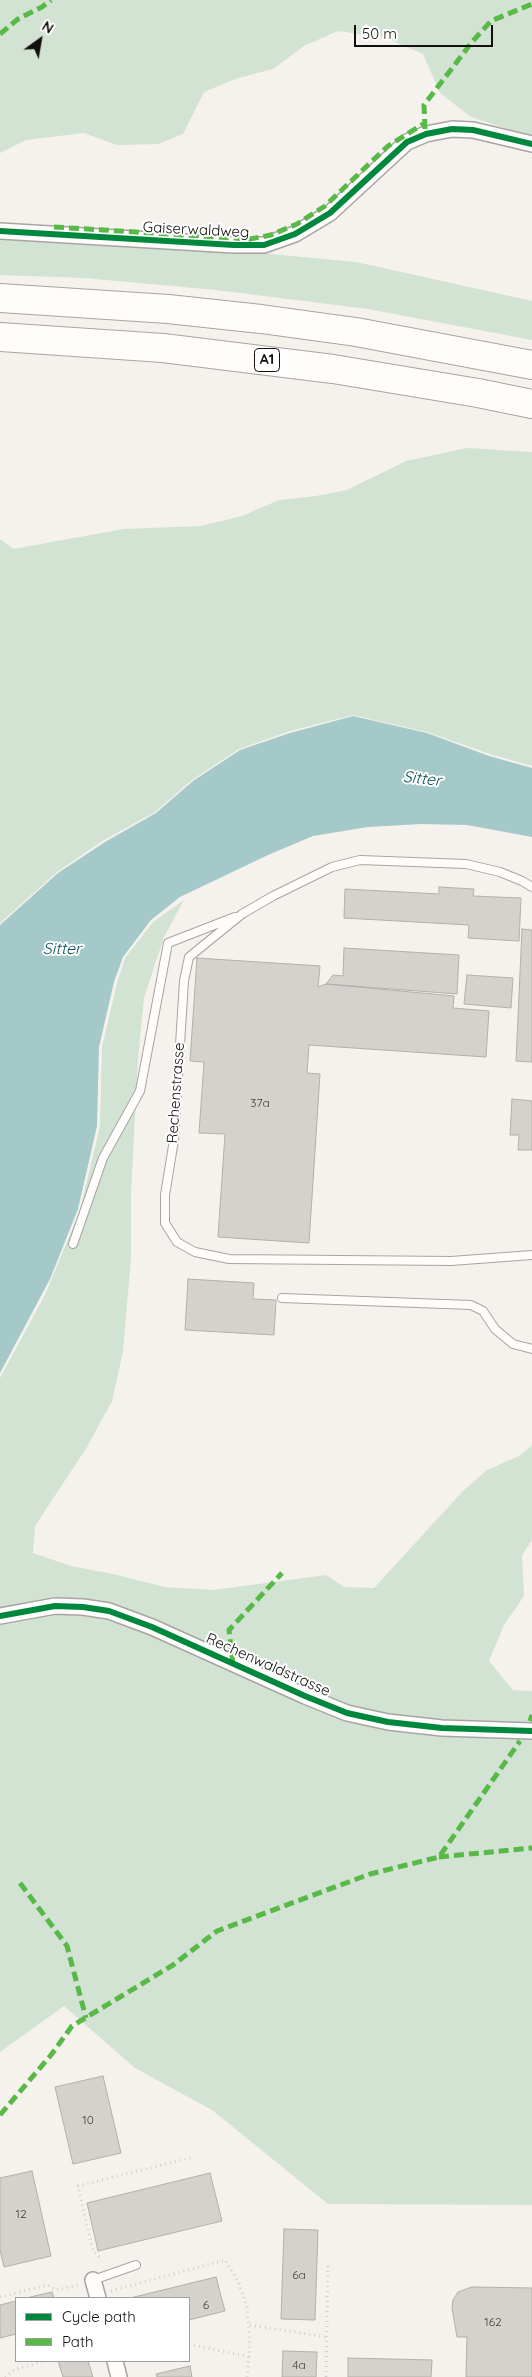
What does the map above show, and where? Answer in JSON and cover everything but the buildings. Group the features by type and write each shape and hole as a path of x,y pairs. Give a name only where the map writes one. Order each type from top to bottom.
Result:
{"highway":[{"path":"0,298 168,309 261,319 356,332 532,364"},
{"name":"A1","path":"0,337 154,348 305,365 478,393 532,404"}],"street":[{"name":"Gaiserwaldweg","path":"0,231 224,245 264,245 295,234 330,213 407,142 426,134 452,129 473,130 532,144"},
{"name":"Rechenwaldstrasse","path":"0,1616 55,1606 83,1607 109,1611 152,1627 347,1713 388,1722 442,1728 532,1731"},
{"path":"94,2280 103,2295"},
{"path":"115,2362 119,2377"}],"lane":[{"name":"Rechenstrasse","path":"532,887 500,872 466,864 360,860 332,867 310,877 242,914 189,957 184,981 174,1140 165,1195 165,1223 177,1242 195,1252 229,1259 451,1261 532,1255"},
{"path":"73,1244 103,1158 140,1090 168,943 242,914"},
{"path":"282,1298 471,1305 483,1311 495,1329 513,1344 532,1349"},
{"path":"94,2280 136,2265"}],"path":[{"path":"99,2257 93,2251 78,2186 194,2157"},
{"path":"103,2295 225,2260 238,2281 248,2307 250,2325 247,2377"},
{"path":"326,2377 328,2265"},
{"path":"0,2297 48,2285 56,2290 94,2280"},
{"path":"250,2325 326,2337"},
{"path":"190,2344 249,2357"},
{"path":"6,2377 16,2369 41,2362"}],"green space":[{"path":"0,0 532,0 532,137 471,117 440,93 423,54 386,38 338,31 304,46 273,69 238,78 204,92 183,134 158,144 117,145 84,133 26,140 0,153"},
{"path":"0,238 238,251 356,262 532,301 532,340 368,309 216,290 84,278 0,275"},
{"path":"467,448 532,452 532,766 490,754 427,732 353,715 290,731 239,749 192,780 155,812 104,840 57,872 0,923 0,539 13,549 124,529 201,526 242,516 279,500 347,490 406,461"},
{"path":"184,900 164,937 144,998 138,1059 131,1193 131,1258 123,1352 112,1401 87,1447 35,1526 33,1553 71,1566 165,1587 213,1590 326,1575 344,1587 374,1588 462,1492 487,1470 519,1456 532,1445 532,1540 522,1555 524,1596 504,1625 489,1661 513,1690 532,1691 532,2205 328,2204 212,2110 135,2068 64,2006 0,2052 0,1378 45,1295 80,1210 100,1126 102,1047 125,958 153,922"}],"water":[{"name":"Sitter","path":"353,716 427,733 489,756 532,768 532,837 467,825 421,824 368,827 313,836 180,897 151,920 123,957 114,982 99,1047 97,1126 78,1209 50,1279 0,1373 0,925 58,873 105,842 156,813 193,781 240,750 290,733"}],"marked path":[{"path":"0,34 18,19 42,7 51,0"},
{"path":"425,129 424,105 472,42 491,21 532,4"},
{"path":"54,227 250,239 271,235 297,224 325,206 388,146 423,124"},
{"path":"233,1664 229,1630 282,1573"},
{"path":"530,1721 532,1715"},
{"path":"0,2115 51,2055 72,2026 173,1965 217,1931 370,1874 439,1857 520,1741"},
{"path":"439,1857 532,1848"},
{"path":"20,1883 67,1946 86,2018"}],"cycle path":[{"path":"0,231 234,245 264,245 295,234 330,213 407,142 426,134 452,129 473,130 532,144"},
{"path":"0,1616 55,1606 83,1607 109,1611 152,1627 347,1713 388,1722 442,1728 532,1731"}]}
